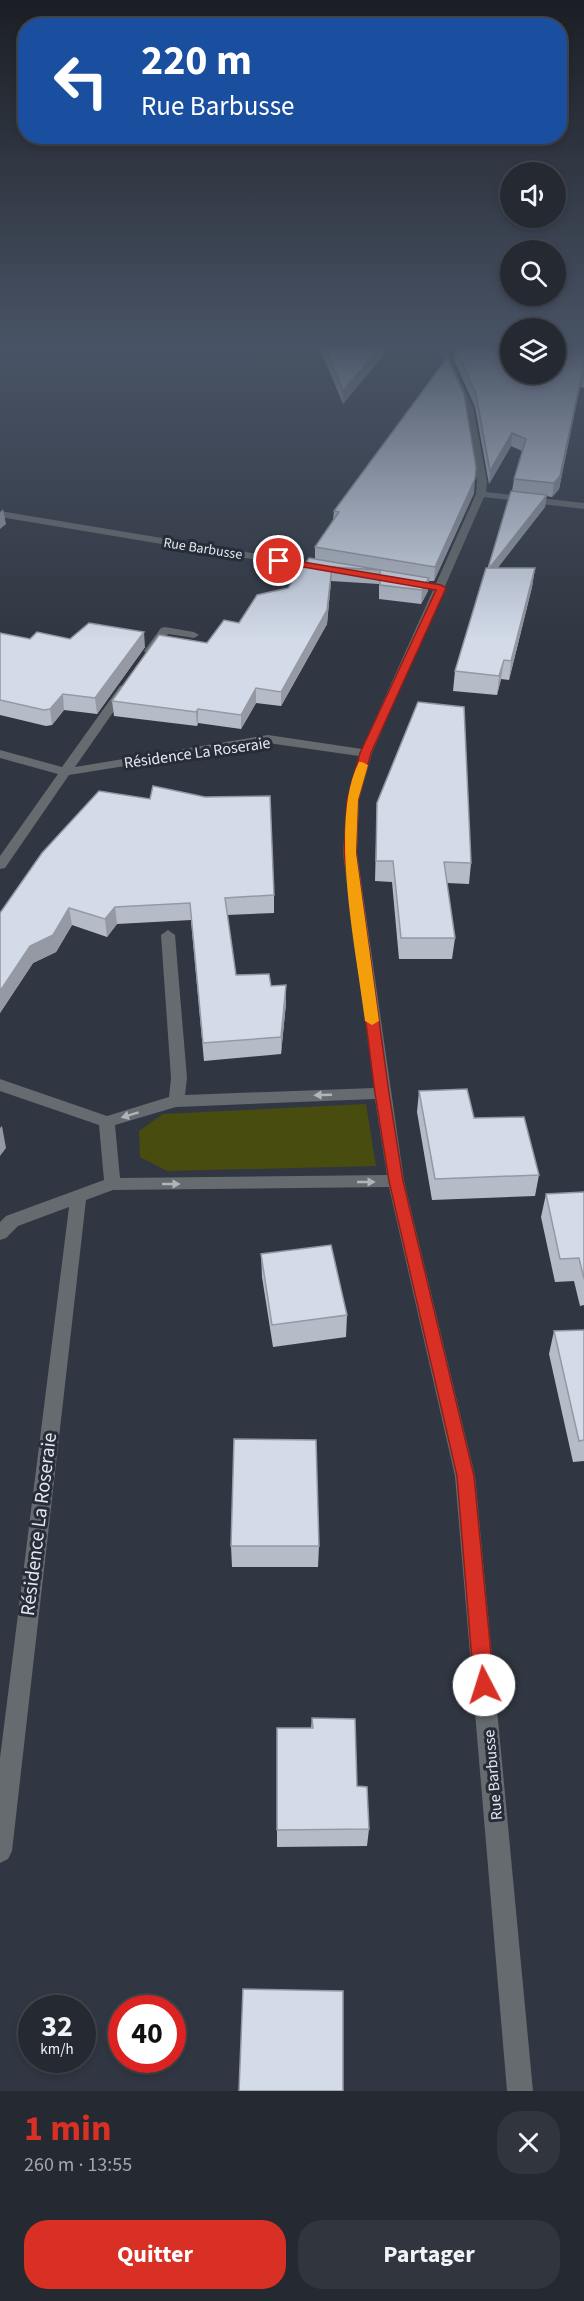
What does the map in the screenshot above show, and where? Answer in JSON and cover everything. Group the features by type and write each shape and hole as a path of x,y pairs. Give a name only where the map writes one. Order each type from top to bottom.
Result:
{"street":[{"name":"Rue Barbusse","path":"476,445 482,481 481,494 435,587 366,753 353,800 350,853 396,1181 465,1476 520,2091"},
{"path":"481,494 584,506"},
{"name":"Rue Barbusse","path":"0,514 337,570"},
{"path":"146,658 165,630 194,635"},
{"path":"0,865 132,676"},
{"name":"Résidence La Roseraie","path":"0,754 65,772 268,739 366,753"},
{"path":"168,935 179,1078 176,1101"},
{"path":"0,1085 107,1122 176,1101 382,1093"},
{"path":"107,1122 112,1184"},
{"path":"0,1233 12,1221 112,1184 396,1181"},
{"name":"Résidence La Roseraie","path":"0,1851 78,1198"}],"green space":[{"path":"366,1104 376,1166 167,1171 140,1157 139,1131 163,1114"}],"building":[{"path":"383,445 472,445 476,467 475,479 435,567 315,547 339,512 334,511"},
{"path":"485,445 505,445 490,471"},
{"path":"524,445 567,445 560,476 554,483 514,479"},
{"path":"511,491 547,495 491,566 489,565"},
{"path":"309,558 429,578 422,590 380,585 380,570 332,567 327,610 281,692 256,688 241,715 198,709 196,712 112,701 159,635 207,643 224,620 239,623 257,595 288,588"},
{"path":"486,568 535,568 511,661 504,660 499,676 455,671"},
{"path":"89,623 144,632 95,698 63,694 50,709 44,710 0,700 0,633 30,639 37,632 70,639"},
{"path":"418,702 464,707 471,863 444,862 455,938 401,938 393,861 376,861 377,803"},
{"path":"153,786 205,797 270,796 274,895 225,898 236,975 269,974 271,986 286,985 281,1037 203,1043 190,903 115,907 105,919 69,908 53,935 30,946 0,991 0,913 42,853 99,791 150,799"},
{"path":"467,1089 474,1118 524,1117 539,1175 435,1179 419,1091"},
{"path":"584,1192 584,1279 579,1258 560,1259 546,1194"},
{"path":"331,1245 347,1315 272,1325 261,1254"},
{"path":"584,1330 584,1440 579,1441 554,1331"},
{"path":"234,1439 316,1440 319,1546 231,1546"},
{"path":"312,1718 355,1719 357,1786 367,1787 369,1829 277,1830 277,1728 313,1728"},
{"path":"243,1989 343,1991 343,2091 239,2091"}],"slow traffic":[{"path":"362,765 353,800 350,853 372,1021"}],"route":[{"path":"279,561 441,588 366,753 353,800 350,853 396,1181 465,1476 484,1685"}]}
